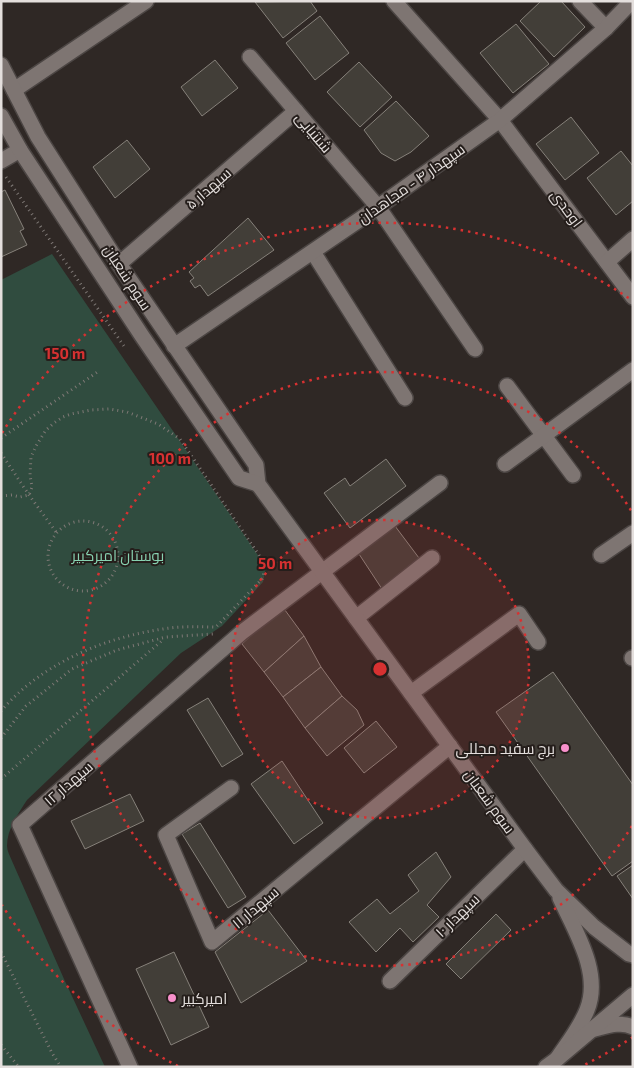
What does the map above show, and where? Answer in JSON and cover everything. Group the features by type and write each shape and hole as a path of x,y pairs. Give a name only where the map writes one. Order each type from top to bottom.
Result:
{"street":[{"path":"14,90 146,1"},
{"name":"اوحدی","path":"394,1 500,120 633,297"},
{"path":"580,1 606,28"},
{"name":"سپهدار ۴ - مجاهدان","path":"174,346 378,207 500,120 606,28 632,1"},
{"name":"شنتیایی","path":"250,57 378,207 475,349"},
{"name":"سوم شعبان","path":"1,65 38,137 119,264 256,465 258,484 556,890 594,927 629,954 633,955"},
{"name":"سپهدار ۵","path":"119,264 296,111"},
{"name":"سوم شعبان","path":"1,116 20,150 137,328 239,478 258,484"},
{"path":"1,161 20,150"},
{"path":"607,262 633,239"},
{"path":"313,252 405,398"},
{"path":"505,464 633,370"},
{"path":"507,386 573,475"},
{"path":"322,572 440,483"},
{"path":"602,555 633,534"},
{"path":"356,618 432,558"},
{"name":"سپهدار ۱۲","path":"130,1067 20,825 241,633 322,572"},
{"path":"411,693 519,614 538,642"},
{"name":"سپهدار ۱۱","path":"231,788 166,835 212,942 450,746"},
{"name":"سپهدار ۱۰","path":"390,981 525,849"},
{"path":"551,1063 579,1026 587,1012 592,997 588,963 556,890"},
{"path":"551,1063 633,996"},
{"path":"591,1030 614,1024 633,1027"}],"path":[{"path":"1,171 126,348"},
{"path":"1,438 99,371"},
{"path":"1,711 14,696 44,673 71,657 104,643 119,638 170,628 216,627 263,578 263,561 180,439 158,424 127,412 109,409 91,410 63,417 54,423 46,430 31,457 30,475 32,487 29,495"},
{"path":"1,453 56,532"},
{"path":"1,496 12,495 20,497 29,495"},
{"path":"83,520 102,526 110,533 118,551 118,561 115,571 102,586 82,591 63,585 56,578 48,560 48,550 56,532 64,525 83,520"},
{"path":"1,738 26,706 72,670 117,650 166,637 213,634"},
{"path":"1,778 166,637"},
{"path":"1,952 52,1053 61,1067"},
{"path":"1,1045 19,1067"}],"green space":[{"name":"بوستان امیرکبیر","path":"52,254 266,567 263,582 222,626 181,653 27,800 14,822 7,840 9,854 105,1067 1,1067 1,280"}],"building":[{"path":"310,1 317,11 283,38 255,2"},
{"path":"541,1 561,1 585,27 554,57 520,21"},
{"path":"320,16 349,53 315,80 286,43"},
{"path":"516,24 549,64 513,93 480,53"},
{"path":"215,60 238,88 202,116 181,87"},
{"path":"359,62 392,97 360,127 327,92"},
{"path":"396,101 429,136 411,152 395,161 381,153 364,130"},
{"path":"571,117 599,153 565,180 536,144"},
{"path":"127,140 150,169 115,198 93,167"},
{"path":"621,151 633,166 633,201 616,215 587,178"},
{"path":"5,190 24,229 20,231 27,245 1,257 1,192"},
{"path":"248,218 274,250 208,296 200,285 195,288 190,281 194,278 189,272"},
{"path":"386,459 406,486 350,528 324,493 345,478 350,486"},
{"path":"395,526 419,558 382,589 359,554"},
{"path":"282,606 304,636 264,672 242,644"},
{"path":"304,636 321,667 283,697 264,672"},
{"path":"321,667 342,696 305,728 283,697"},
{"name":"برج سفید مجللی","path":"553,672 633,785 633,861 612,876 496,712"},
{"path":"342,696 357,710 364,725 327,756 305,728"},
{"path":"208,698 243,754 222,767 187,710"},
{"path":"376,721 397,747 364,773 344,748"},
{"path":"282,761 323,823 294,844 251,784"},
{"path":"130,794 144,821 85,849 71,821"},
{"path":"200,823 246,897 228,908 182,834"},
{"path":"436,852 451,877 427,905 439,917 413,942 400,928 376,952 349,922 377,899 390,914 419,891 408,875"},
{"path":"633,865 633,899 617,876"},
{"path":"268,910 307,961 241,1003 215,952"},
{"path":"496,914 511,930 461,979 446,964"},
{"name":"امیرکبیر","path":"174,952 209,1027 171,1045 136,969"}],"place":[{"name":"برج سفید مجللی","path":"565,748"},
{"name":"امیرکبیر","path":"172,998"}]}
